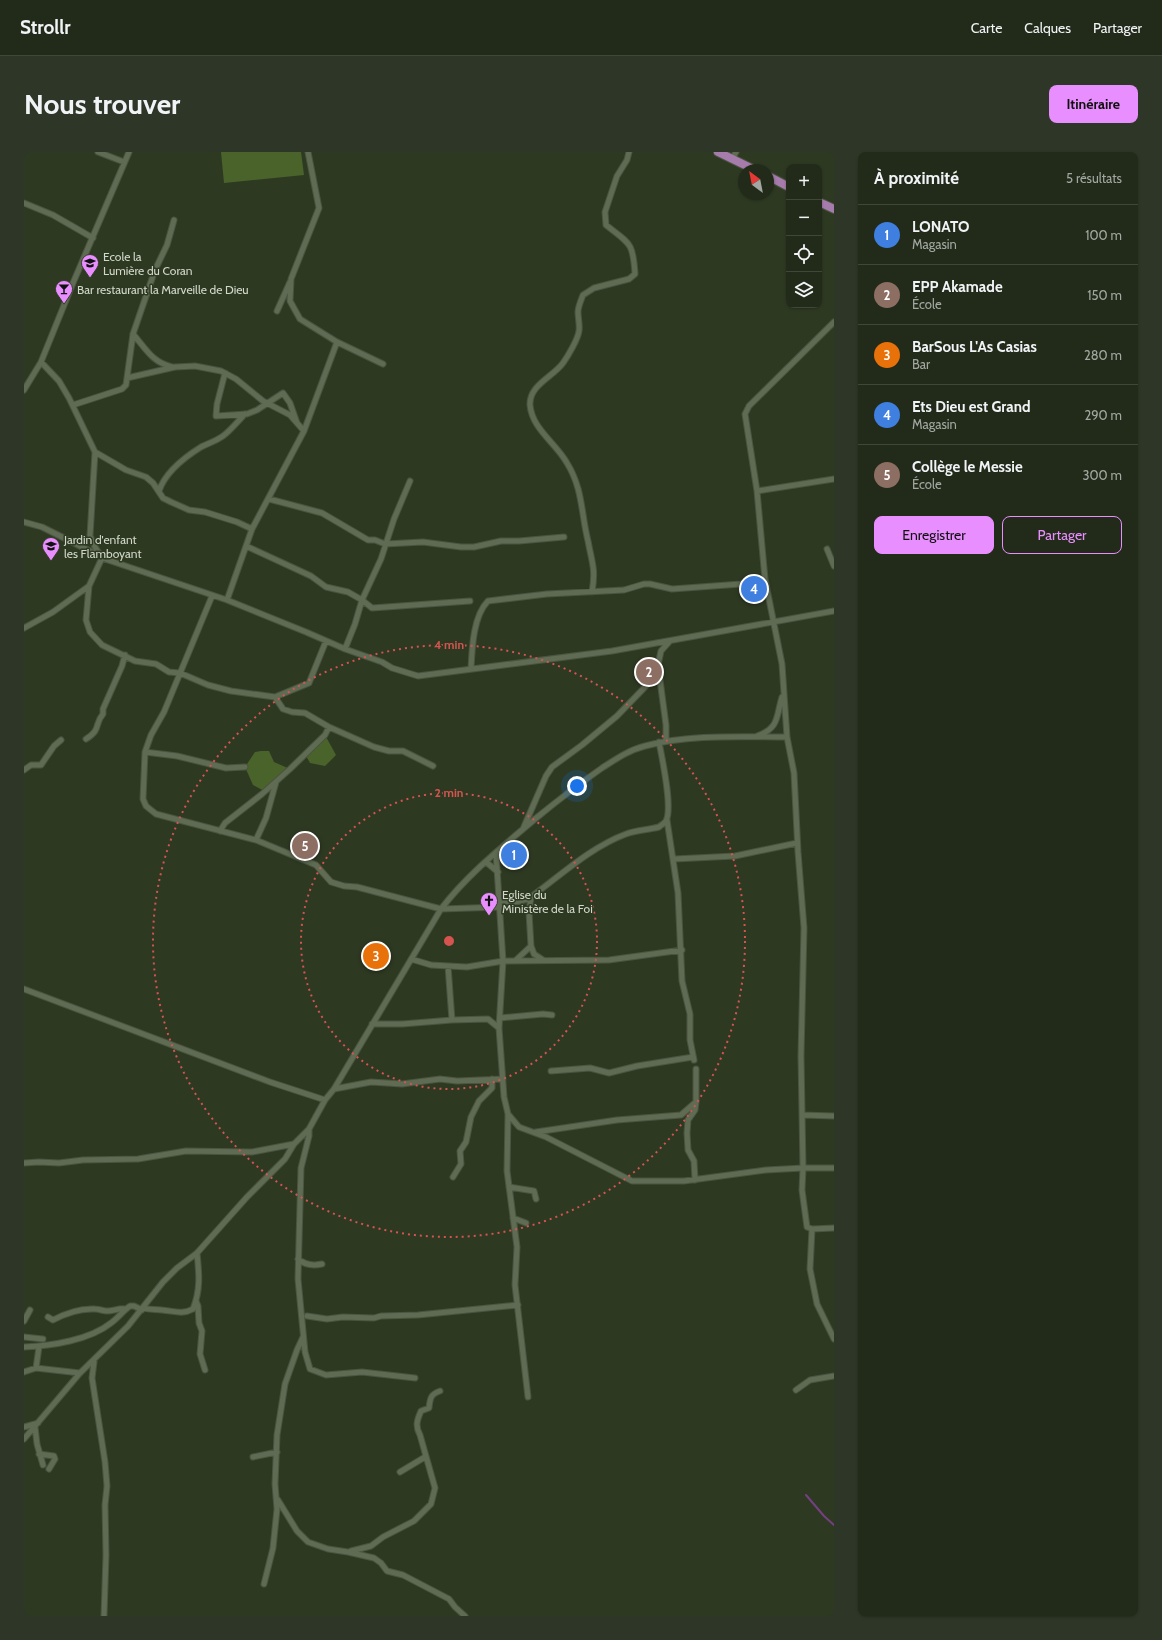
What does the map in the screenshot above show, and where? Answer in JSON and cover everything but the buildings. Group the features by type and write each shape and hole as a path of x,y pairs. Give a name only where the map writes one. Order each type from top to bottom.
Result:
{"main road":[{"path":"718,152 734,155 747,164"},
{"path":"774,179 786,185"},
{"path":"822,203 834,209"}],"street":[{"path":"98,152 124,162"},
{"path":"24,390 42,362 73,283 129,152"},
{"path":"277,311 319,208 308,152"},
{"path":"592,592 594,573 593,559 588,542 581,494 576,479 567,461 537,424 530,405 532,393 562,364 573,345 579,331 578,310 583,295 594,288 629,279 635,274 634,254 627,240 606,225 605,212 617,176 627,160 629,152"},
{"path":"24,203 53,215 93,238"},
{"path":"73,405 122,389 126,385 133,334 155,270 168,245 174,220"},
{"path":"291,279 290,301 300,319 337,342 383,364"},
{"path":"834,322 746,410 745,414 757,491 765,579 775,622 782,664 786,737 789,743 794,773 797,843 804,928 801,1056 802,1190 805,1221 807,1227 812,1229 834,1228"},
{"path":"133,334 150,354 161,364 175,367"},
{"path":"227,600 252,529 304,431 337,342"},
{"path":"42,362 59,381 73,405 95,452 90,536 102,558"},
{"path":"127,378 175,367 195,366 221,370 236,379 267,403 290,415 304,431"},
{"path":"225,373 217,404 216,416 245,414 257,410 283,393 290,403 298,424"},
{"path":"159,491 162,484 179,464 202,447 225,435 245,414"},
{"path":"95,452 126,470 146,477 153,483 163,498 189,510 205,512 231,520 252,529"},
{"path":"757,491 834,479"},
{"path":"345,649 356,624 362,600 381,559 394,519 410,481"},
{"path":"269,499 322,513 368,540 375,540 385,544 423,542 461,547 501,541 564,537"},
{"path":"24,522 42,527 102,558 227,600 345,649 382,662 392,668 418,676 612,651 834,611"},
{"path":"246,546 311,576 326,587 348,592 372,608 470,601"},
{"path":"827,549 834,566"},
{"path":"102,558 89,586 86,620 90,632 102,645 136,661 156,664 169,672 180,673 208,685 275,697 309,683 326,641"},
{"path":"471,669 473,640 482,609 488,601 547,594 631,589 644,584 672,589 741,584 765,579"},
{"path":"24,628 53,612 89,586"},
{"path":"212,596 145,752 142,798 146,806 156,814 256,840 316,865 331,882 344,886 357,887 441,909 500,907"},
{"path":"523,830 546,776 552,767 582,745 617,716 646,686 658,665 661,651 670,641"},
{"path":"86,738 96,731 100,717 103,714 103,709 122,666 125,655"},
{"path":"658,665 666,725 666,741"},
{"path":"750,737 766,732 774,726 783,694"},
{"path":"275,697 283,709 292,712 305,713 329,727 374,748 389,751 403,751 432,766"},
{"path":"220,831 225,824 277,781 325,735 329,727"},
{"path":"24,1439 80,1373 94,1362 123,1332 163,1282 177,1268 197,1253 247,1197 285,1159 294,1144 309,1129 325,1100 334,1089 441,909 452,895 486,862 572,788 617,758 643,746 659,742 695,738 786,737"},
{"path":"24,770 31,765 41,764 54,746 61,740"},
{"path":"551,1071 590,1068 609,1073 638,1066 693,1059 690,1040 690,1014 682,981 682,950 678,893 667,820 668,801 666,776 659,742"},
{"path":"145,752 177,756 226,768 245,766"},
{"path":"256,840 266,818 277,781"},
{"path":"499,900 512,903 521,902 531,897 592,852 625,834 659,827 667,820"},
{"path":"674,859 735,856 797,843"},
{"path":"496,853 503,961 499,1028 502,1079 508,1114 507,1171 517,1247 516,1286 528,1397"},
{"path":"486,862 498,872"},
{"path":"531,897 529,912 531,946 534,954 542,960"},
{"path":"516,960 531,946"},
{"path":"411,959 422,963 467,967 516,960 608,960 682,950"},
{"path":"448,966 452,1020"},
{"path":"24,990 270,1082 325,1100"},
{"path":"372,1024 402,1024 452,1020 488,1020 500,1016 552,1015"},
{"path":"488,1020 499,1028"},
{"path":"695,1180 694,1161 688,1150 687,1133 688,1120 695,1110 696,1069"},
{"path":"453,1177 461,1164 460,1151 466,1142 471,1117 479,1101 492,1088 492,1079"},
{"path":"334,1089 371,1082 402,1084 440,1080 457,1081 502,1079"},
{"path":"535,1132 617,1120 681,1115 696,1102"},
{"path":"508,1114 519,1127 535,1132 632,1181 684,1181 766,1170 834,1168"},
{"path":"802,1115 834,1116"},
{"path":"309,1129 309,1136 301,1168 298,1279 305,1352 310,1369 326,1375 362,1372 415,1378"},
{"path":"24,1163 59,1163 83,1160 138,1159 186,1151 252,1152 294,1144"},
{"path":"509,1187 534,1191 536,1199"},
{"path":"513,1218 526,1223"},
{"path":"812,1229 810,1269 817,1304 834,1339"},
{"path":"48,1317 53,1320 66,1313 77,1310 125,1309 134,1306 142,1309 174,1313 187,1312 193,1309 200,1279 197,1253"},
{"path":"298,1259 303,1264 314,1266 322,1264"},
{"path":"196,1301 198,1306 199,1324 202,1330 200,1354 205,1370"},
{"path":"307,1316 327,1319 343,1317 374,1318 382,1316 418,1315 518,1305"},
{"path":"24,1347 39,1347 81,1338 110,1324 125,1309"},
{"path":"24,1321 30,1310"},
{"path":"264,1584 273,1548 278,1509 275,1484 278,1435 285,1384 303,1336"},
{"path":"24,1337 43,1338"},
{"path":"36,1368 39,1347"},
{"path":"94,1362 92,1378 98,1430 105,1462 107,1486 105,1505 106,1555 104,1616"},
{"path":"24,1372 36,1368 80,1373"},
{"path":"796,1390 810,1380 834,1376"},
{"path":"348,1552 362,1550 371,1546 383,1537 414,1521 431,1504 435,1488 420,1435 416,1428 421,1411 429,1408 431,1397 434,1393 440,1391"},
{"path":"24,1427 37,1425"},
{"path":"37,1425 39,1454 43,1465"},
{"path":"253,1457 277,1452"},
{"path":"39,1454 54,1456 55,1459 49,1469"},
{"path":"400,1472 425,1457"},
{"path":"276,1496 297,1531 308,1542 328,1549 374,1558 381,1563 387,1571 403,1575 449,1599 455,1607 466,1616"}],"green space":[{"path":"221,152 301,152 304,175 224,183"},
{"path":"325,735 336,755 325,766 310,763 305,754"},
{"path":"269,751 274,762 290,769 266,792 253,785 245,767 255,752"}],"waterway":[{"path":"806,1495 834,1525"}],"place":[{"name":"Ecole la Lumière du Coran","path":"90,278"},
{"name":"Bar restaurant la Marveille de Dieu","path":"64,304"},
{"name":"Jardin d'enfant les Flamboyant","path":"51,561"},
{"name":"Ets Dieu est Grand","path":"754,589"},
{"name":"EPP Akamade","path":"649,672"},
{"name":"Collège le Messie","path":"305,846"},
{"name":"LONATO","path":"514,855"},
{"name":"Eglise du Ministère de la Foi","path":"489,916"},
{"name":"BarSous L'As Casias","path":"376,956"}]}
